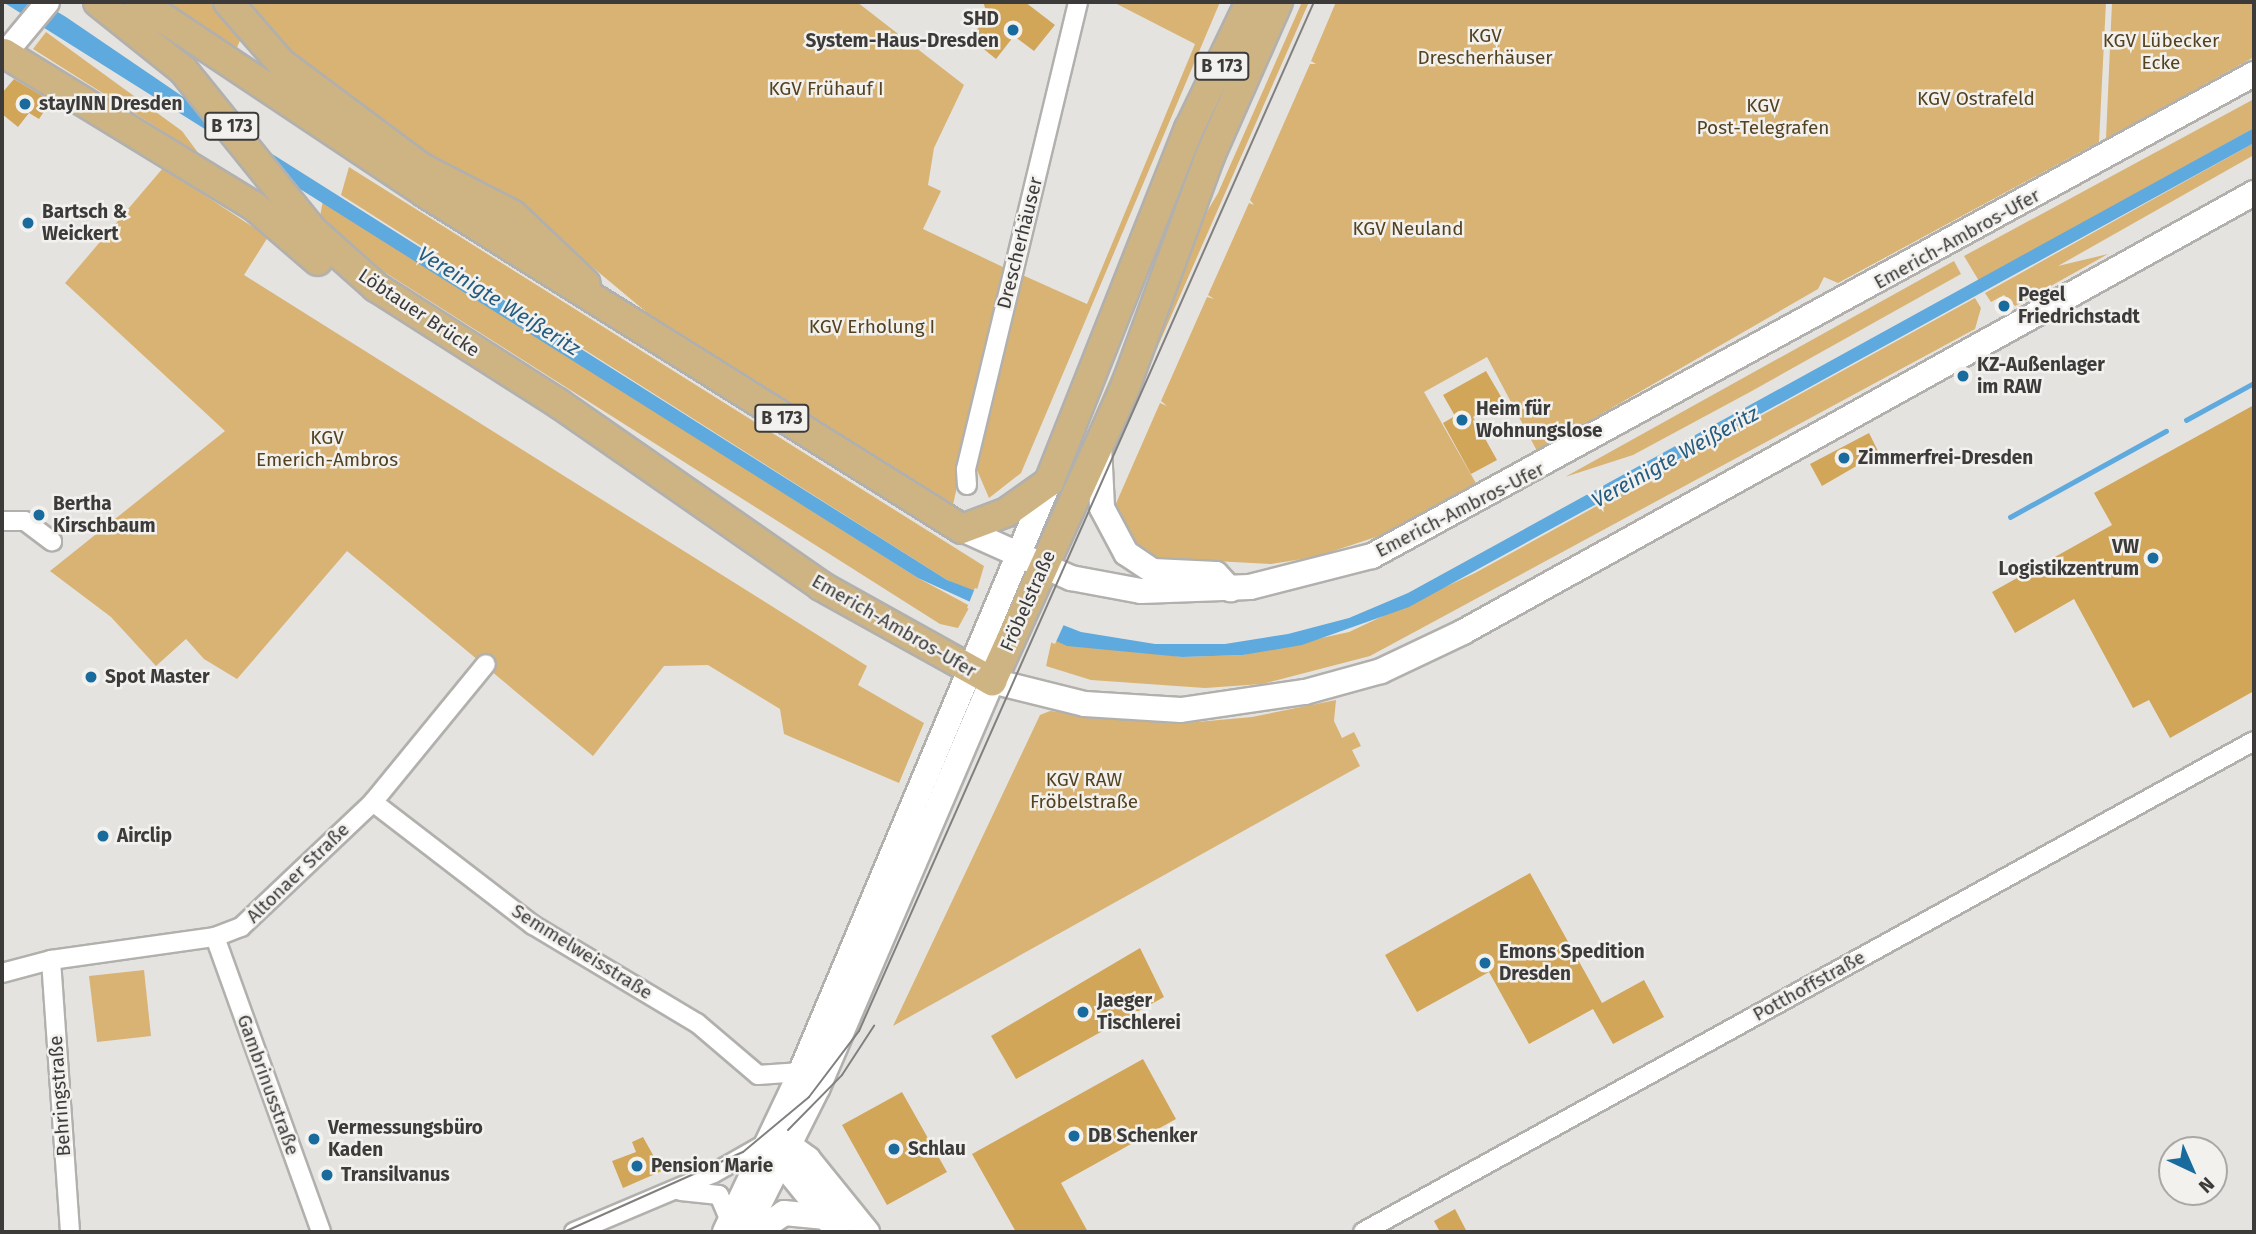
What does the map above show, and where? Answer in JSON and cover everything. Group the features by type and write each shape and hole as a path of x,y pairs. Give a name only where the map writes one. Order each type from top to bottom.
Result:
{"main road":[{"name":"Löbtauer Brücke","path":"98,2 192,79 292,208 350,266 689,494"},
{"name":"B 173","path":"139,2 425,193 603,305"},
{"path":"228,2 281,62 422,168 513,215 571,266 603,305"},
{"path":"1189,129 1211,48 1231,2"},
{"name":"Fröbelstraße","path":"1028,571 1049,482 1189,129 1250,2"},
{"name":"Fröbelstraße","path":"779,1150 801,1072 1028,571 1099,446 1187,220 1278,2"},
{"path":"1187,220 1212,191 1297,2"},
{"path":"7,49 260,211 397,324 627,471 689,494"},
{"name":"Emerich-Ambros-Ufer","path":"603,305 1028,571 1142,591 1230,589 1331,570 1422,532 2254,75"},
{"name":"Emerich-Ambros-Ufer","path":"689,494 821,586 980,677 1085,704 1181,710 1305,692 1381,671 1475,626 2254,193"},
{"path":"1099,446 1102,508 1126,553 1153,572 1216,574 1230,589"},
{"path":"962,529 1007,512 1049,482"},
{"name":"Fröbelstraße","path":"733,1228 779,1150 980,677"},
{"path":"779,1150 832,1225"},
{"path":"779,1150 818,1169 867,1232"},
{"path":"757,1232 785,1213 832,1225"}],"street":[{"path":"7,49 47,2"},
{"name":"Drescherhäuser","path":"967,485 983,396 1077,2"},
{"path":"2,521 26,521 52,541"},
{"name":"Altonaer Straße","path":"2,973 51,960 215,937 241,927 373,802 486,664"},
{"name":"Potthoffstraße","path":"1363,1232 2254,741"},
{"name":"Semmelweisstraße","path":"373,802 533,925 697,1023 758,1075 801,1072"},
{"name":"Gambrinusstraße","path":"215,937 321,1232"},
{"name":"Behringstraße","path":"51,960 70,1232"},
{"path":"574,1232 779,1150"},
{"path":"674,1191 719,1195 733,1228"}],"green space":[{"path":"156,2 217,2 242,36 235,52"},
{"name":"KGV Erholung I","path":"248,2 857,2 964,85 934,148 928,185 941,191 923,229 1005,268 953,505 651,316 554,235 442,163 290,52 264,29"},
{"path":"1113,2 1220,2 1021,473 989,498 977,470 983,419 1018,273 1087,304 1195,44"},
{"path":"1302,2 1309,2 1111,453 1192,237 1218,193"},
{"path":"1336,2 2106,2 2099,142 1838,283 1824,277 1818,289 1537,451 1487,357 1424,392 1477,485 1382,535 1315,557 1271,564 1157,558 1137,546 1114,508 1160,403 1167,406 1161,401 1207,297 1214,299 1208,295 1249,203 1254,205 1250,200 1310,64 1316,64 1311,61"},
{"name":"KGV Lübecker Ecke","path":"2112,2 2254,2 2254,57 2106,139"},
{"path":"1261,20 1054,530 1046,527 1125,344 1222,89"},
{"path":"46,32 182,131 199,154 33,49"},
{"path":"2254,99 2254,128 1979,281 1964,256"},
{"path":"2254,143 2254,155 2058,266 2108,254 2015,306 2004,295 1991,302 1985,293"},
{"path":"349,167 984,566 976,593 947,580 341,195"},
{"name":"KGV Emerich-Ambros","path":"163,168 268,237 244,275 867,666 858,685 924,723 899,783 784,734 780,709 708,665 664,666 593,756 347,551 237,679 204,659 186,639 156,666 111,617 50,571 225,431 65,283"},
{"path":"323,200 918,578 970,606 958,628 940,624 370,263 319,222"},
{"path":"1954,261 1961,274 1750,392 1633,455 1565,477"},
{"path":"1975,298 1981,308 1975,329 1370,656 1262,684 1205,688 1091,680 1046,666 1052,639 1182,657 1243,655 1349,632 1475,573"},
{"name":"KGV RAW Fröbelstraße","path":"1336,700 1334,721 1342,738 1354,732 1361,746 1352,750 1360,766 893,1026 1040,715 1050,711 1175,724 1252,717"},
{"path":"144,970 151,1036 97,1042 89,976"}],"water":[{"name":"Vereinigte Weißeritz","path":"3,2 41,2 66,17 201,109 947,580 1081,632 1155,644 1225,644 1288,634 1349,618 1408,593 2254,128 2254,143 1409,607 1302,645 1243,655 1182,657 1067,646 918,578"}],"pier":[{"path":"975,588 1065,622 1055,644 967,608"}],"building":[{"name":"SHD System-Haus-Dresden","path":"983,2 1025,2 1055,25 1034,51 1014,36 996,59 970,38 988,16"},
{"name":"stayINN Dresden","path":"14,79 51,101 39,119 29,113 18,127 2,114 2,93"},
{"name":"Heim für Wohnungslose","path":"1486,371 1503,400 1473,417 1497,460 1471,474 1443,423 1455,416 1443,395"},
{"name":"VW Logistikzentrum","path":"2254,405 2254,691 2170,738 2149,700 2133,708 2074,599 2015,633 1992,592 2112,525 2094,493"},
{"name":"Zimmerfrei-Dresden","path":"1869,433 1879,453 1822,486 1810,464"},
{"name":"Emons Spedition Dresden","path":"1530,873 1602,1003 1644,980 1664,1017 1613,1044 1593,1009 1529,1044 1489,972 1417,1012 1385,955"},
{"name":"Jaeger Tischlerei","path":"1140,948 1164,997 1016,1079 991,1036"},
{"name":"DB Schenker","path":"1143,1059 1176,1119 1061,1183 1088,1232 1016,1232 972,1154"},
{"name":"Schlau","path":"902,1092 947,1172 887,1205 842,1125"},
{"name":"Pension Marie","path":"643,1137 662,1171 623,1188 612,1161 636,1152 632,1142"},
{"path":"1455,1209 1467,1232 1440,1232 1434,1221"}],"waterway":[{"path":"2186,420 2254,383"},
{"path":"2010,517 2166,431"}],"tram line":[{"path":"564,1232 743,1152 809,1097 859,1031 1314,2"},
{"path":"788,1130 842,1075 874,1026"}],"place":[{"name":"SHD System-Haus-Dresden","path":"1013,30"},
{"name":"stayINN Dresden","path":"25,104"},
{"name":"Bartsch & Weickert","path":"28,223"},
{"name":"Pegel Friedrichstadt","path":"2004,306"},
{"name":"KZ-Außenlager im RAW","path":"1963,376"},
{"name":"Heim für Wohnungslose","path":"1462,420"},
{"name":"Zimmerfrei-Dresden","path":"1844,458"},
{"name":"Bertha Kirschbaum","path":"39,515"},
{"name":"VW Logistikzentrum","path":"2153,558"},
{"name":"Spot Master","path":"91,677"},
{"name":"Airclip","path":"103,836"},
{"name":"Emons Spedition Dresden","path":"1485,963"},
{"name":"Jaeger Tischlerei","path":"1083,1012"},
{"name":"DB Schenker","path":"1074,1136"},
{"name":"Vermessungsbüro Kaden","path":"314,1139"},
{"name":"Schlau","path":"894,1149"},
{"name":"Pension Marie","path":"637,1166"},
{"name":"Transilvanus","path":"327,1175"}],"park label":[{"name":"KGV Drescherhäuser","path":"1485,47"},
{"name":"KGV Frühauf I","path":"826,89"},
{"name":"KGV Ostrafeld","path":"1976,99"},
{"name":"KGV Post-Telegrafen","path":"1763,117"},
{"name":"KGV Neuland","path":"1408,229"}]}
